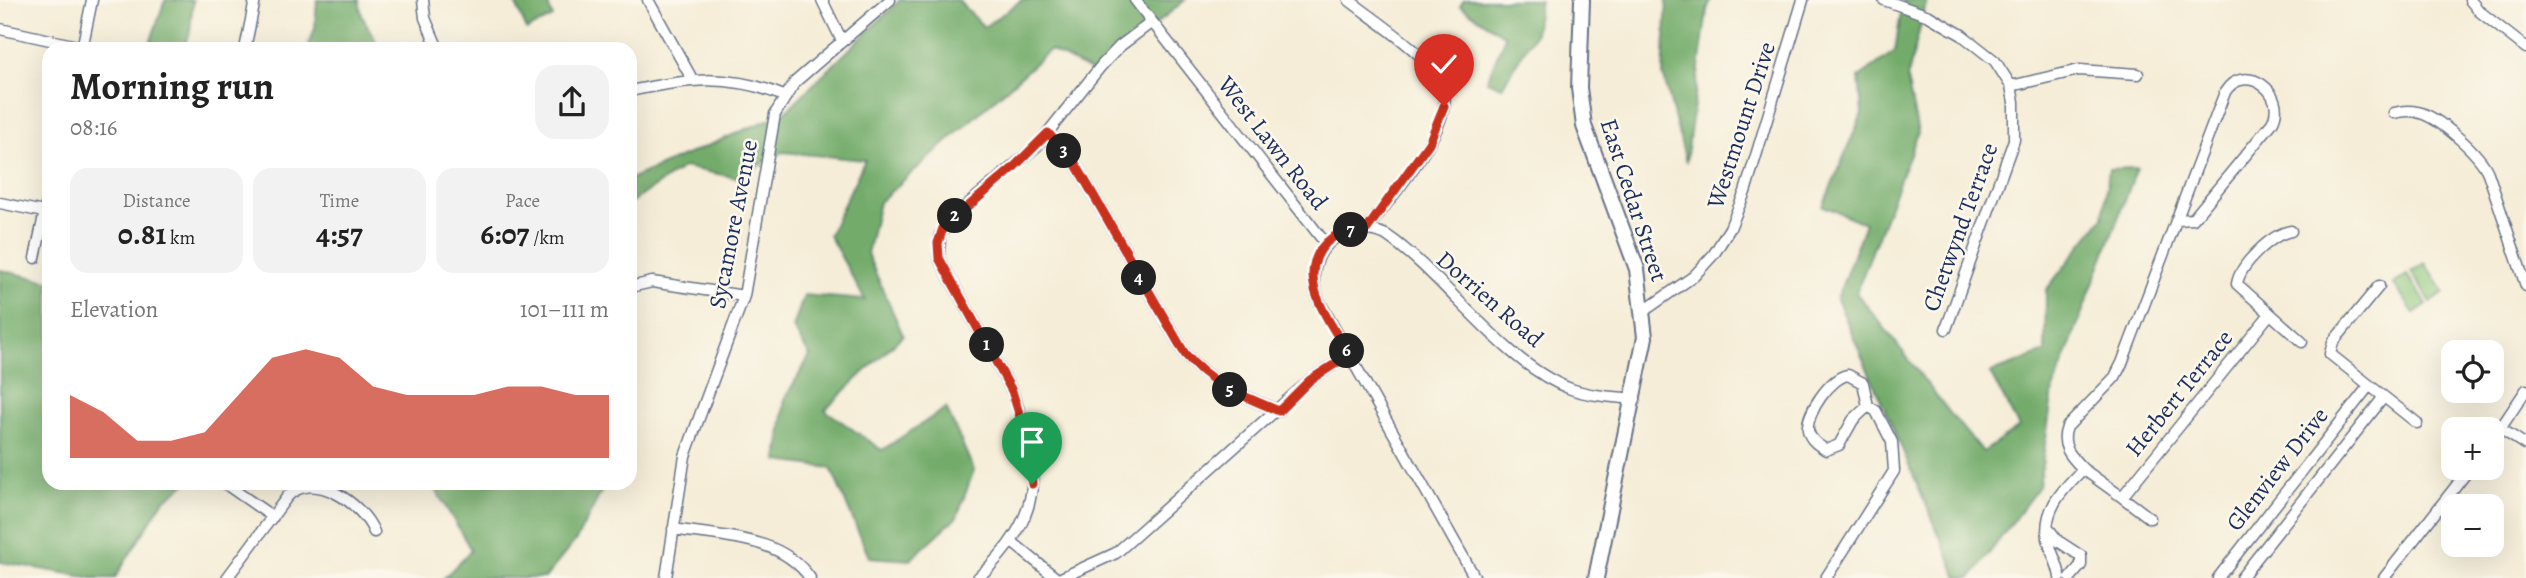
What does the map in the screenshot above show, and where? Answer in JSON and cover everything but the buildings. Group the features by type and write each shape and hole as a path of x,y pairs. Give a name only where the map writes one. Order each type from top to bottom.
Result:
{"main road":[{"name":"East Cedar Street","path":"1582,0 1579,88 1584,126 1629,240 1644,311 1646,337 1595,578"}],"street":[{"path":"83,42 92,0"},
{"path":"246,42 255,0"},
{"path":"423,0 425,18 435,42"},
{"path":"649,0 692,79"},
{"path":"822,0 842,41"},
{"name":"Sycamore Avenue","path":"666,578 685,456 744,296 775,114 795,82 890,0"},
{"name":"West Lawn Road","path":"1135,0 1325,244 1313,272 1315,292 1475,578"},
{"name":"Westmount Drive","path":"1644,311 1694,276 1714,254 1730,228 1745,192 1803,0"},
{"path":"1884,0 1929,16 1962,35 1995,61 2011,86 2079,70 2138,74"},
{"path":"2470,0 2479,11 2526,48"},
{"path":"1325,244 1342,233 1367,229 1429,143 1444,106 1444,91 1431,68 1354,1"},
{"path":"978,578 1012,542 1024,524 1030,505 1032,484 1026,436 1012,391 942,265 938,243 943,228 952,218 1012,169 1048,133 1120,46 1152,22"},
{"path":"0,29 56,42"},
{"path":"2150,518 2070,457 2063,436 2072,419 2115,377 2122,363 2177,220 2230,85 2245,78 2264,85 2271,93 2277,109 2272,123 2193,219 2177,220"},
{"path":"637,90 692,79 748,83 784,96"},
{"name":"Chetwynd Terrace","path":"1946,329 2014,140 2011,86"},
{"path":"2394,113 2407,110 2428,116 2479,157 2488,173 2526,286"},
{"path":"1048,133 1075,163 1185,354 1199,371 1216,383 1279,411"},
{"path":"0,203 42,212"},
{"path":"35,258 42,222"},
{"name":"Dorrien Road","path":"1367,229 1391,239 1485,326 1556,381 1586,393 1635,399"},
{"path":"2291,231 2270,237 2237,280 2239,288 2302,342"},
{"path":"637,285 652,282 744,296"},
{"path":"2379,286 2330,351 2333,358 2368,387 2417,423"},
{"name":"Herbert Terrace","path":"2122,497 2269,315"},
{"path":"1012,542 1058,578 1116,553 1279,411 1310,380 1349,355"},
{"path":"1826,578 1894,471 1892,442 1875,411 1868,406 1863,383 1856,377 1842,376 1811,415 1808,429 1811,438 1826,450 1834,449 1858,413 1868,406"},
{"name":"Glenview Drive","path":"2218,578 2368,387"},
{"path":"2504,424 2526,390"},
{"name":"Glenview Drive","path":"2241,578 2383,398"},
{"path":"2504,431 2526,445"},
{"path":"2060,578 2049,542 2048,514 2056,498 2083,469"},
{"path":"2384,578 2461,480"},
{"path":"234,490 273,517"},
{"path":"228,578 293,490"},
{"path":"329,490 364,514 374,532"},
{"path":"2048,527 2058,541 2081,556 2081,565 2070,578"},
{"path":"673,529 764,544 789,556 810,578"}],"green space":[{"path":"165,0 193,0 190,33 186,42 150,42"},
{"path":"317,0 359,0 362,16 376,42 310,42 315,28"},
{"path":"514,0 546,0 553,17 527,30"},
{"path":"900,0 958,0 984,27 1022,0 1185,0 1096,74 1050,50 879,202 867,254 903,335 825,410 882,450 946,408 974,470 957,517 910,560 869,557 831,468 777,461 785,398 810,356 793,328 804,295 865,300 829,235 865,160 783,152 737,178 684,167 637,198 637,176 784,113"},
{"path":"1464,0 1540,0 1535,33 1502,87 1487,81 1505,36 1460,6"},
{"path":"1667,0 1711,0 1707,10 1686,162 1663,74"},
{"path":"1903,0 1927,0 1907,79 1918,133 1856,293 1983,452 2019,427 1990,373 2045,352 2046,290 2103,217 2109,169 2137,168 2053,390 2039,486 1971,578 1958,578 1837,299 1865,223 1823,206 1862,114 1859,77 1895,51"},
{"path":"2425,263 2444,292 2431,302 2411,272"},
{"path":"0,270 42,279 42,490 177,490 163,501 115,578 92,578 0,562"},
{"path":"2407,275 2427,304 2414,313 2394,284"},
{"path":"436,490 602,490 576,540 545,578 444,578 471,550"}],"route":[{"path":"1032,484 1026,436 1012,391 939,258 937,250 940,235 952,218 1012,169 1048,133 1075,163 1167,327 1199,371 1237,394 1279,411 1310,380 1349,355 1315,292 1313,272 1319,252 1325,244 1342,233 1367,229 1429,143 1444,106"}]}
